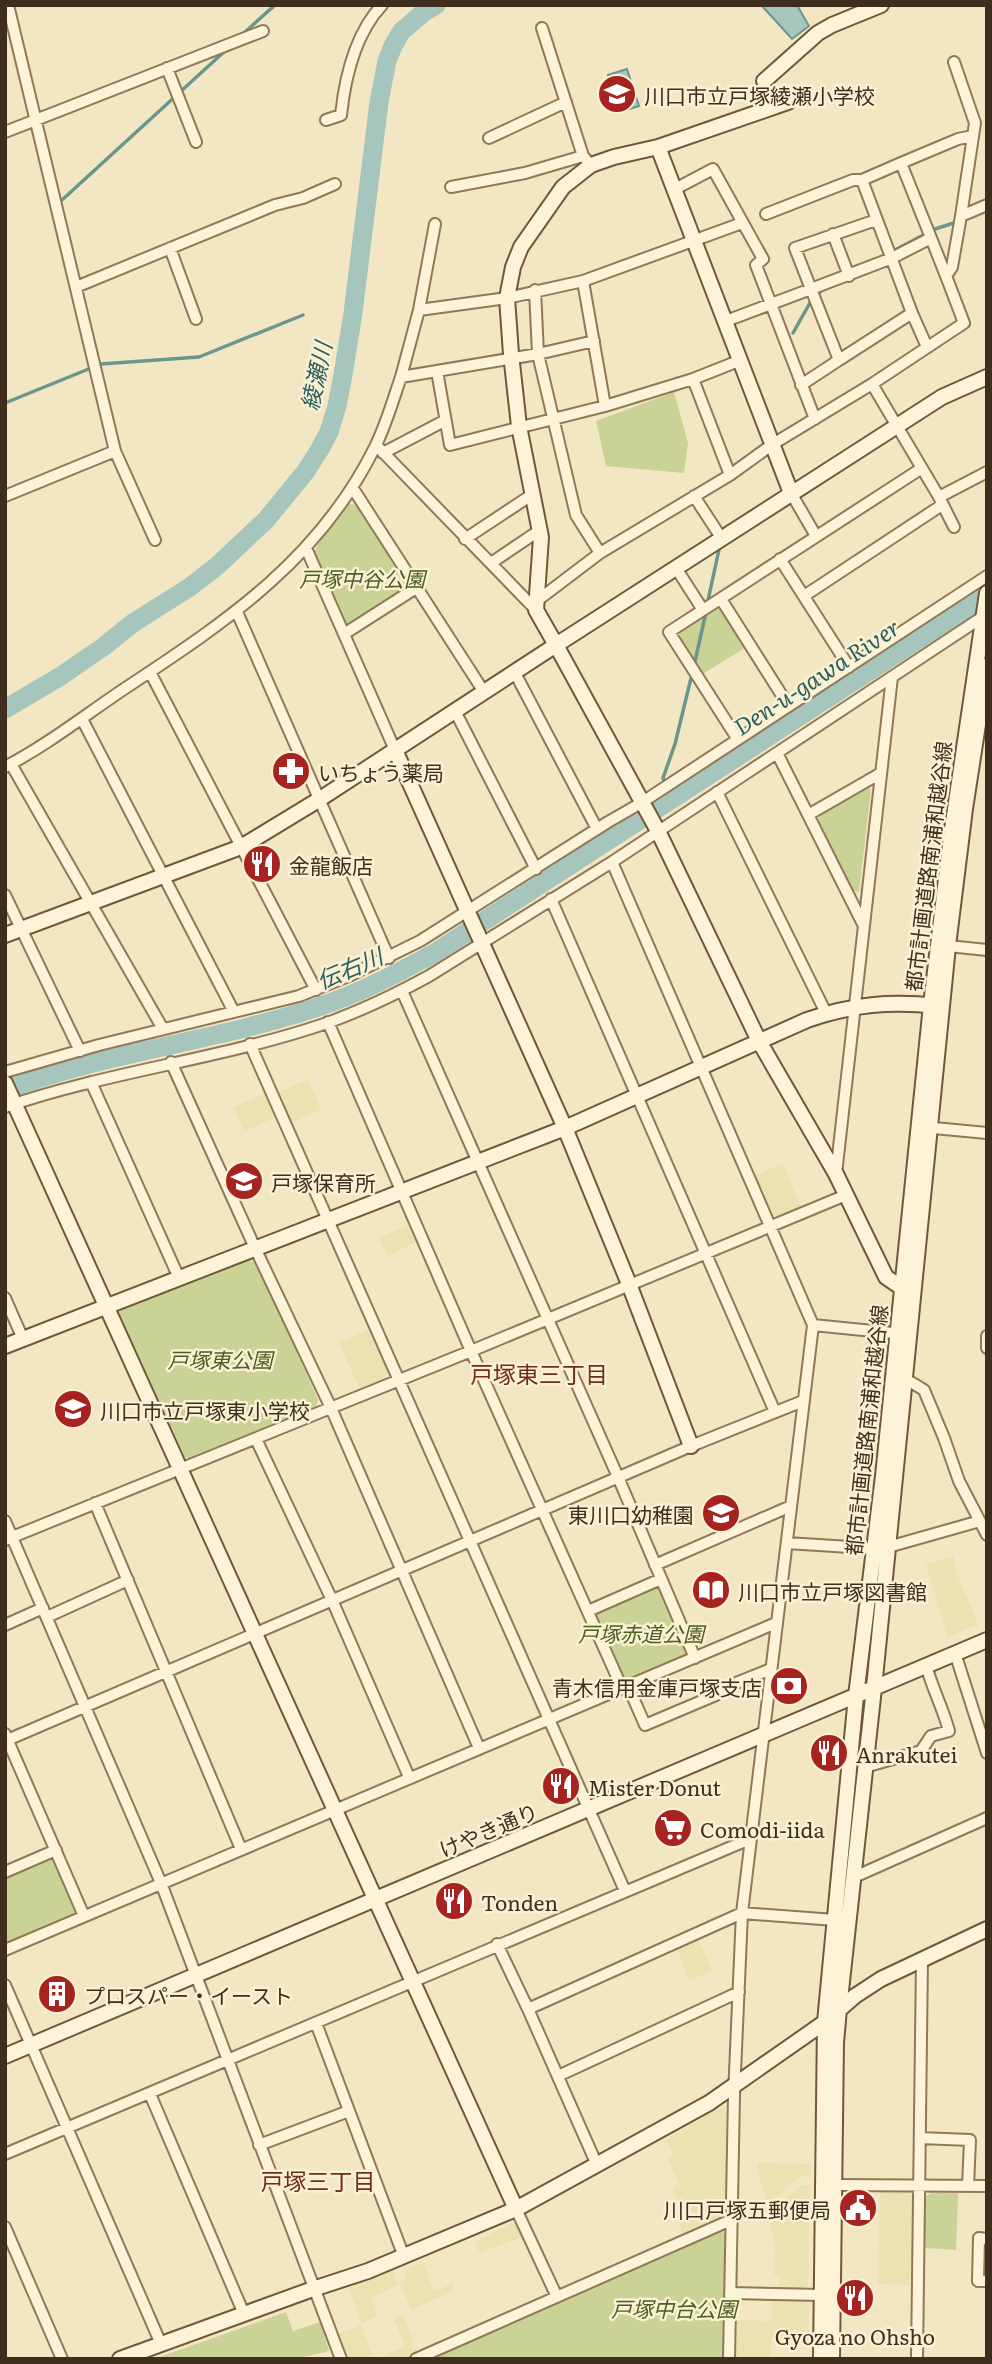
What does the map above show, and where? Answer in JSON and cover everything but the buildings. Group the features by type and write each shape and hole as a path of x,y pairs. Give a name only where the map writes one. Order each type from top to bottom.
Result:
{"street":[{"path":"8,5 115,451 155,540"},
{"path":"326,120 341,115 343,91 359,38 371,16 382,5"},
{"path":"764,81 818,33 881,5"},
{"path":"542,28 587,161"},
{"path":"5,132 263,31"},
{"path":"946,276 952,267 975,123 954,62"},
{"path":"167,68 197,142"},
{"path":"489,138 566,102"},
{"path":"451,187 658,148 788,102"},
{"path":"766,214 853,180 862,180 958,139 973,136"},
{"path":"658,148 792,493 816,536"},
{"path":"537,605 540,530 519,426 507,298 513,267 521,247 563,187 587,161"},
{"path":"537,605 600,553 730,475 773,444 872,384 964,323 901,163"},
{"path":"675,189 713,169 763,259 756,265 815,419"},
{"path":"862,180 927,347"},
{"path":"76,287 275,205 303,198 335,184"},
{"path":"961,216 987,205"},
{"path":"839,360 795,248 876,220"},
{"path":"419,310 507,298 583,281 742,223"},
{"path":"163,1029 8,765 82,719 237,612 275,580 306,548 379,449 419,310 435,224"},
{"path":"833,234 849,276"},
{"path":"726,321 849,276 931,239"},
{"path":"170,248 196,319"},
{"path":"583,281 605,407"},
{"path":"535,290 538,354 576,515 600,553"},
{"path":"802,385 912,313"},
{"path":"401,377 538,354 594,341"},
{"path":"437,371 450,445 605,407 693,379 741,360"},
{"path":"5,934 241,847 320,799 942,397 987,377"},
{"path":"693,379 730,475"},
{"path":"872,384 954,527"},
{"path":"379,449 444,421"},
{"path":"379,449 465,539 537,605 556,645 658,831 759,1041 836,1174 886,1277 902,1288"},
{"path":"5,496 115,451"},
{"path":"737,738 669,632 922,468"},
{"path":"804,596 987,471"},
{"path":"352,487 484,692"},
{"path":"465,539 533,494"},
{"path":"694,496 722,538"},
{"path":"491,563 540,530"},
{"path":"306,548 565,1128 691,1446"},
{"path":"780,559 849,667"},
{"path":"677,568 703,610"},
{"path":"5,1072 316,990 389,958 470,914 987,576"},
{"path":"344,634 416,588"},
{"path":"721,599 788,705"},
{"path":"11,1103 328,1022 402,991 612,862 892,677 985,608"},
{"name":"都市計画道路南浦和越谷線","path":"832,2359 839,2009 874,1688 881,1548 937,1006 951,836 985,608"},
{"path":"237,612 389,958"},
{"name":"都市計画道路南浦和越谷線","path":"937,1006 948,946 987,666"},
{"path":"150,672 316,990"},
{"path":"515,673 597,829"},
{"path":"836,1174 892,677"},
{"path":"455,711 536,869"},
{"path":"82,719 234,1012"},
{"path":"777,753 863,924"},
{"path":"808,815 881,773"},
{"path":"717,792 826,1013"},
{"path":"612,862 813,1325 742,1913 729,2359"},
{"path":"5,895 80,1051"},
{"path":"551,899 775,1412"},
{"path":"948,946 987,950"},
{"path":"402,991 618,1477 695,1658"},
{"path":"5,1346 565,1128 826,1013 854,1006 890,1003 937,1006"},
{"path":"328,1022 588,1611 645,1725 771,1669"},
{"path":"250,1044 625,1891"},
{"path":"171,1062 331,1408 479,1748"},
{"path":"91,1082 179,1278"},
{"path":"5,1083 11,1103 107,1307 557,2297"},
{"path":"925,1127 987,1133"},
{"name":"都市計画道路南浦和越谷線","path":"821,2359 825,2022 856,1696 881,1548 904,1378 902,1288 925,1127"},
{"path":"9,1538 398,1381 846,1195"},
{"path":"5,1298 23,1339"},
{"path":"813,1325 904,1334"},
{"path":"987,1336 987,1348"},
{"path":"904,1378 924,1390 959,1481 987,1535"},
{"path":"84,1916 6,1738 691,1446 803,1401"},
{"path":"256,1439 332,1600 409,1777"},
{"path":"95,1503 242,1849"},
{"path":"655,1565 791,1506"},
{"path":"5,1521 9,1538 45,1613 161,1883 341,2359"},
{"path":"787,1543 881,1548 980,1521"},
{"path":"588,1611 662,1579"},
{"path":"5,1625 45,1613 128,1580"},
{"path":"5,1950 776,1623"},
{"name":"けやき通り","path":"5,2056 987,1640"},
{"path":"956,1653 987,1753"},
{"path":"865,1767 921,1751 931,1736 949,1731 926,1665"},
{"path":"852,1878 987,1818"},
{"path":"5,2154 496,1944 750,1839"},
{"path":"5,1872 56,1850"},
{"path":"528,2009 742,1913 835,1920"},
{"path":"120,2359 404,2257 516,2209 681,2120 825,2022 881,1979 987,1929"},
{"path":"496,1944 597,2165"},
{"path":"917,2359 922,1959"},
{"path":"5,1984 161,2344"},
{"path":"558,2076 739,1992"},
{"path":"316,2023 404,2257"},
{"path":"150,2094 244,2314"},
{"path":"259,2145 349,2111"},
{"path":"920,2138 970,2140 968,2186"},
{"path":"835,2185 987,2186"},
{"path":"416,2359 547,2305 557,2297 732,2220"},
{"path":"5,2227 62,2359"},
{"path":"987,2239 979,2238 978,2281 987,2281"},
{"path":"730,2293 822,2295"}],"shaded area":[{"path":"308,1079 321,1109 289,1124 275,1094"},
{"path":"266,1093 276,1117 244,1131 234,1107"},
{"path":"783,1163 801,1207 779,1217 771,1215 755,1176"},
{"path":"411,1224 419,1241 387,1256 379,1238"},
{"path":"369,1329 389,1372 384,1379 360,1389 339,1343"},
{"path":"953,1556 957,1574 978,1624 948,1637 926,1565"},
{"path":"697,1938 713,1971 689,1981 677,1947"},
{"path":"720,2107 727,2108 724,2215 683,2234 669,2206 678,2201 673,2188 679,2184 668,2160 674,2154 666,2140"},
{"path":"757,2163 811,2164 810,2177 801,2176 768,2204"},
{"path":"801,2185 810,2185 808,2285 803,2290 779,2288 780,2276 774,2275 775,2247 771,2212"},
{"path":"880,2191 909,2191 915,2196 913,2285 878,2284"},
{"path":"513,2222 517,2224 521,2237 480,2253 475,2242"},
{"path":"423,2262 434,2291 452,2284 455,2290 411,2310 399,2281 406,2279 403,2270"},
{"path":"393,2271 398,2285 371,2298 377,2316 362,2323 349,2288"},
{"path":"773,2299 802,2299 809,2305 808,2340 771,2339 770,2359 734,2358 735,2320 771,2321"},
{"path":"403,2315 414,2341 410,2344 412,2349 417,2348 419,2352 403,2359 383,2359 382,2357 405,2345 394,2320"},
{"path":"361,2325 372,2354 364,2359 345,2359 336,2335"}],"green space":[{"path":"674,392 688,443 684,473 606,466 596,421"},
{"name":"戸塚中谷公園","path":"349,504 356,505 408,585 406,590 346,627 314,554 324,535"},
{"path":"715,608 721,609 746,647 703,674 679,638 680,630"},
{"path":"866,786 871,790 859,892 854,891 818,820 820,816"},
{"name":"戸塚東公園","path":"250,1260 259,1265 318,1400 316,1407 191,1459 185,1457 119,1313 122,1309"},
{"name":"戸塚赤道公園","path":"654,1586 661,1587 687,1647 686,1655 629,1681 622,1680 594,1616 595,1610"},
{"path":"47,1857 55,1861 76,1910 73,1917 5,1944 5,1875"},
{"path":"931,2193 958,2193 956,2250 924,2248 925,2197"},
{"name":"戸塚中台公園","path":"719,2229 727,2235 725,2359 424,2359"},
{"path":"286,2312 293,2331 320,2322 329,2351 294,2359 154,2359"}],"water":[{"path":"797,5 809,26 792,39 763,7"},
{"path":"627,69 639,106 620,112 608,75"}],"waterway":[{"path":"244,33 275,5"},
{"name":"綾瀬川","path":"5,709 61,676 217,566 266,520 306,471 320,449 329,432 343,375 379,102 387,61 401,32 436,5"},
{"path":"62,200 226,50"},
{"path":"891,252 935,229 957,222"},
{"path":"793,333 811,301 823,289"},
{"path":"5,403 101,364 199,357 303,315"},
{"path":"707,605 720,545"},
{"name":"伝右川","path":"5,1090 83,1066 243,1029 336,1001 365,989 433,954 987,595"},
{"path":"694,666 706,612"},
{"path":"673,799 663,778 675,744 692,674"}],"place":[{"name":"川口市立戸塚綾瀬小学校","path":"617,94"},
{"name":"いちょう薬局","path":"291,771"},
{"name":"金龍飯店","path":"262,864"},
{"name":"戸塚保育所","path":"244,1181"},
{"name":"川口市立戸塚東小学校","path":"73,1409"},
{"name":"東川口幼稚園","path":"721,1513"},
{"name":"川口市立戸塚図書館","path":"711,1590"},
{"name":"青木信用金庫戸塚支店","path":"789,1686"},
{"name":"Anrakutei","path":"829,1753"},
{"name":"Mister Donut","path":"561,1786"},
{"name":"Comodi-iida","path":"673,1828"},
{"name":"Tonden","path":"454,1901"},
{"name":"プロスパー・イースト","path":"57,1994"},
{"name":"川口戸塚五郵便局","path":"858,2208"},
{"name":"Gyoza no Ohsho","path":"855,2298"}],"district":[{"name":"戸塚東三丁目","path":"539,1373"},
{"name":"戸塚三丁目","path":"318,2180"}],"water label":[{"name":"Den-u-gawa River","path":"816,676"}]}
